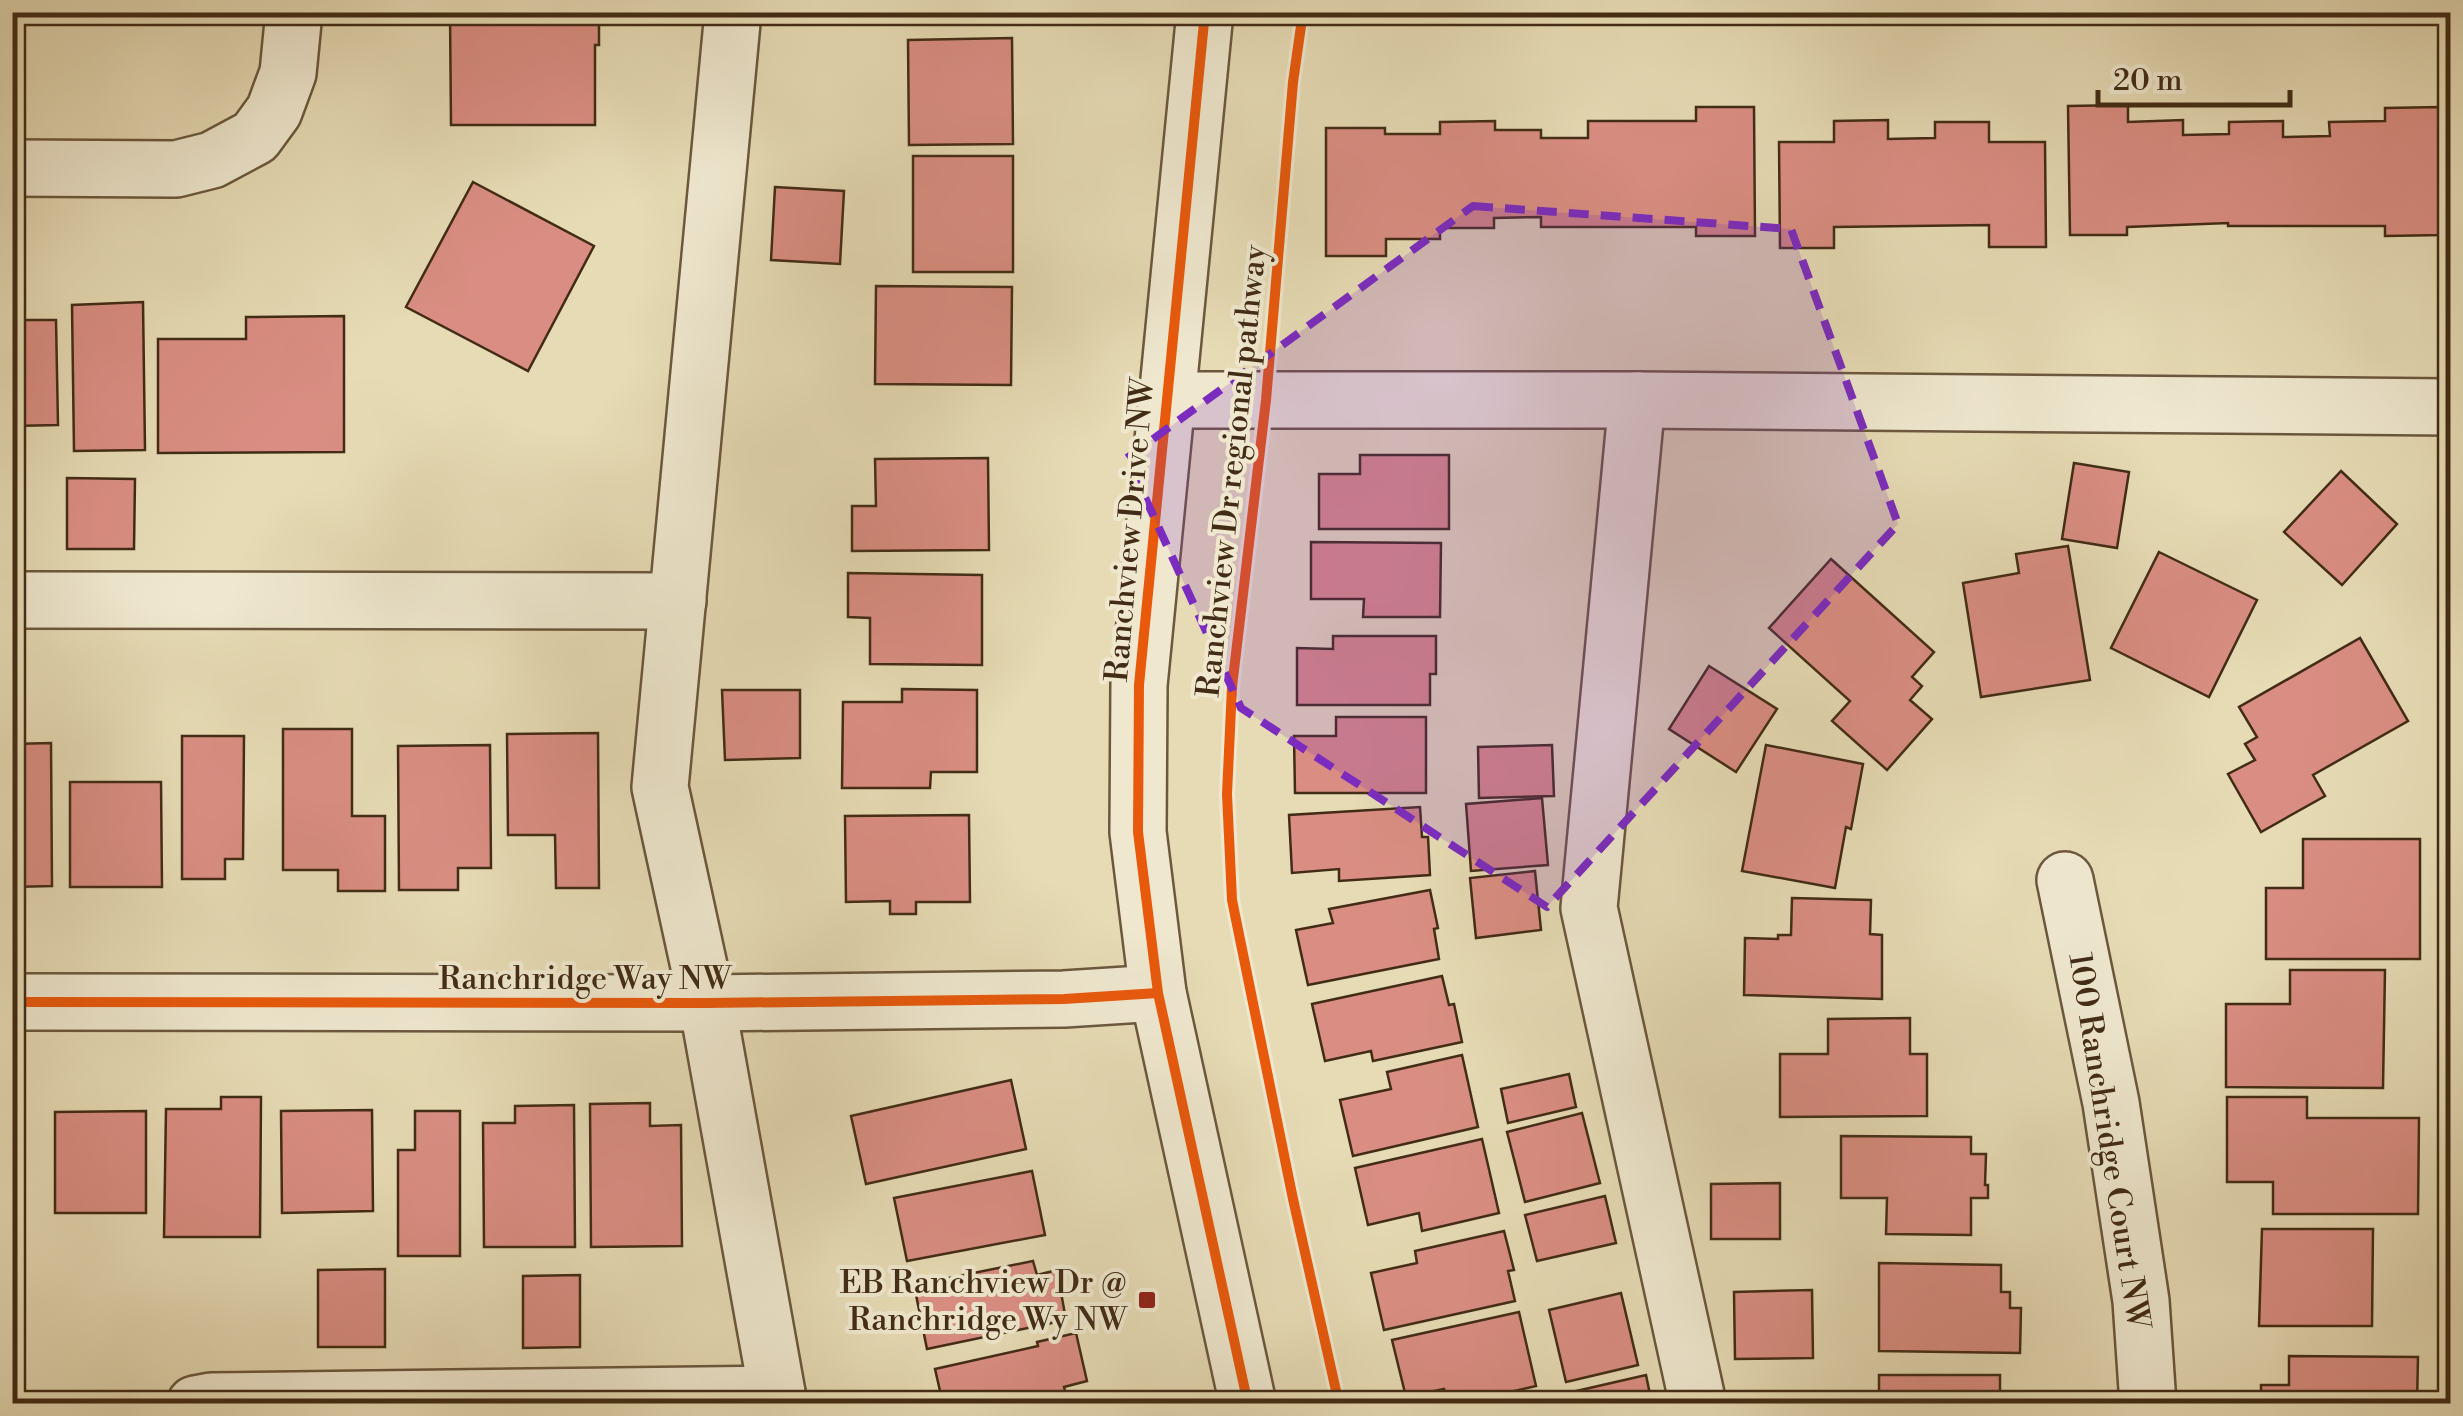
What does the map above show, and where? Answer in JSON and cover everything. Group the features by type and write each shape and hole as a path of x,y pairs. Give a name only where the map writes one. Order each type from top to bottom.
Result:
{"street":[{"path":"12,168 176,169 212,160 255,137 274,111 288,73 294,12"},
{"path":"195,1404 778,1399 708,1004 660,787 733,12"},
{"name":"Ranchview Drive NW","path":"1205,12 1138,704 1138,832 1158,993 1248,1404"},
{"path":"1165,400 2450,406"},
{"path":"1637,400 1589,908 1698,1404"},
{"path":"12,600 678,601"},
{"name":"100 Ranchridge Court NW","path":"2065,880 2111,1102 2141,1301 2148,1404"},
{"name":"Ranchridge Way NW","path":"12,1002 708,1004 1064,1000 1158,993"}],"highlighted area":[{"path":"1473,206 1791,229 1898,524 1547,907 1241,708 1127,458"}],"building":[{"path":"90,12 164,12 164,19 90,21"},
{"path":"450,12 599,12 595,125 451,125"},
{"path":"1012,38 1013,144 909,145 908,40"},
{"path":"2128,105 2128,122 2183,120 2183,135 2229,134 2229,122 2283,121 2283,137 2330,136 2329,122 2385,121 2385,108 2441,107 2443,235 2385,236 2385,226 2228,223 2127,227 2127,235 2070,235 2068,106"},
{"path":"1696,107 1754,107 1755,236 1696,236 1696,227 1541,227 1541,217 1494,218 1494,228 1440,228 1440,239 1386,239 1386,256 1326,256 1326,128 1385,128 1385,134 1440,134 1440,122 1495,121 1495,130 1541,130 1541,138 1588,138 1588,121 1696,121"},
{"path":"1888,120 1888,139 1935,138 1935,122 1989,122 1989,142 2045,142 2046,247 1989,247 1989,225 1834,227 1834,248 1780,248 1779,142 1834,142 1834,121"},
{"path":"913,156 1013,156 1013,272 913,272"},
{"path":"473,182 594,246 528,371 406,307"},
{"path":"775,187 844,191 840,264 771,260"},
{"path":"876,286 1012,287 1011,385 875,384"},
{"path":"143,302 145,450 74,451 72,305"},
{"path":"344,316 344,452 158,453 158,339 246,339 246,317"},
{"path":"12,320 56,320 58,425 12,426"},
{"path":"1360,455 1449,455 1449,529 1319,529 1319,474 1360,474"},
{"path":"988,458 989,550 852,551 852,506 876,506 875,459"},
{"path":"2074,463 2129,472 2117,548 2062,539"},
{"path":"2341,471 2397,524 2342,585 2284,532"},
{"path":"67,478 135,479 134,549 67,549"},
{"path":"1311,542 1441,543 1440,617 1363,617 1364,599 1311,599"},
{"path":"2068,546 2090,680 1981,697 1963,583 2019,573 2016,554"},
{"path":"2159,552 2257,600 2209,697 2111,648"},
{"path":"1831,559 1934,652 1912,677 1922,686 1910,700 1932,719 1887,770 1832,721 1850,701 1769,628"},
{"path":"848,573 982,575 982,665 870,664 870,618 848,617"},
{"path":"1333,636 1436,636 1436,674 1430,674 1430,705 1297,705 1297,648 1333,649"},
{"path":"2360,638 2408,721 2313,775 2325,796 2261,832 2228,774 2255,760 2245,744 2257,737 2239,707"},
{"path":"1709,666 1777,709 1736,772 1669,729"},
{"path":"902,689 977,690 977,772 931,772 930,788 842,788 843,702 902,702"},
{"path":"722,690 800,690 800,758 725,760"},
{"path":"1336,717 1426,717 1426,793 1295,793 1294,736 1336,736"},
{"path":"283,729 352,729 352,816 385,816 385,891 338,891 338,870 283,870"},
{"path":"598,733 599,888 556,888 555,835 508,835 507,734"},
{"path":"182,736 244,736 243,859 225,859 225,879 182,879"},
{"path":"51,743 52,886 12,887 12,744"},
{"path":"490,745 491,868 458,868 458,890 399,890 398,746"},
{"path":"1552,745 1554,796 1479,798 1478,747"},
{"path":"1766,745 1863,764 1835,888 1742,871"},
{"path":"70,782 161,782 162,887 70,887"},
{"path":"1542,798 1548,865 1471,871 1466,804"},
{"path":"1420,807 1422,837 1428,837 1430,875 1339,881 1339,869 1292,873 1289,815"},
{"path":"969,815 970,902 916,902 916,914 890,914 890,901 846,902 845,816"},
{"path":"2303,839 2420,839 2420,959 2266,959 2266,888 2303,888"},
{"path":"1535,871 1541,930 1476,938 1470,878"},
{"path":"1430,890 1438,928 1434,929 1439,959 1308,985 1296,930 1333,923 1329,909"},
{"path":"1792,898 1871,900 1870,934 1882,935 1882,999 1744,995 1745,938 1778,939 1778,935 1791,935"},
{"path":"2290,970 2385,970 2383,1088 2226,1087 2226,1004 2290,1004"},
{"path":"1442,976 1449,1005 1454,1004 1462,1042 1373,1061 1371,1051 1325,1061 1312,1004"},
{"path":"1910,1018 1910,1054 1927,1054 1927,1116 1780,1117 1780,1054 1828,1054 1828,1019"},
{"path":"1462,1055 1478,1127 1353,1156 1340,1100 1391,1089 1387,1072"},
{"path":"1569,1074 1576,1107 1508,1123 1501,1089"},
{"path":"1011,1080 1026,1149 866,1184 851,1116"},
{"path":"221,1097 261,1097 260,1237 164,1237 166,1109 221,1109"},
{"path":"2227,1097 2307,1097 2307,1118 2419,1118 2418,1214 2273,1214 2273,1182 2227,1182"},
{"path":"650,1103 650,1126 681,1125 682,1246 591,1247 590,1104"},
{"path":"574,1105 575,1247 484,1247 483,1123 515,1123 515,1106"},
{"path":"372,1110 373,1211 282,1213 281,1111"},
{"path":"146,1111 146,1213 55,1213 55,1112"},
{"path":"415,1111 460,1111 460,1256 398,1256 398,1150 415,1150"},
{"path":"1582,1113 1600,1183 1525,1202 1507,1132"},
{"path":"1841,1136 1971,1137 1971,1154 1986,1154 1988,1198 1971,1198 1971,1235 1886,1234 1887,1198 1841,1198"},
{"path":"1482,1139 1499,1213 1422,1231 1419,1213 1368,1225 1355,1168"},
{"path":"1032,1171 1045,1235 907,1261 894,1198"},
{"path":"1780,1183 1780,1239 1711,1239 1711,1184"},
{"path":"1605,1196 1616,1243 1537,1261 1525,1215"},
{"path":"2262,1229 2373,1229 2372,1326 2259,1326"},
{"path":"1504,1231 1514,1270 1508,1271 1515,1301 1384,1330 1371,1273 1417,1263 1415,1251"},
{"path":"1033,1261 1037,1275 1057,1270 1066,1320 927,1349 914,1285"},
{"path":"1879,1263 2001,1265 2001,1292 2010,1292 2010,1308 2021,1308 2020,1353 1879,1351"},
{"path":"385,1269 385,1347 318,1347 318,1270"},
{"path":"580,1275 580,1347 523,1348 523,1276"},
{"path":"1812,1290 1813,1358 1735,1359 1734,1292"},
{"path":"1621,1293 1638,1365 1566,1382 1549,1310"},
{"path":"1519,1312 1536,1386 1458,1404 1448,1404 1444,1389 1406,1397 1392,1340"},
{"path":"1076,1333 1087,1381 1064,1387 1068,1402 943,1404 935,1369 1038,1346 1037,1342"},
{"path":"2289,1356 2418,1357 2417,1404 2261,1404 2261,1385 2289,1385"},
{"path":"1646,1375 1652,1404 1575,1404 1572,1392"},
{"path":"1879,1375 2000,1375 2000,1404 1879,1404"}],"cycle path":[{"path":"1205,12 1139,685 1138,832 1158,993 1248,1404"},
{"name":"Ranchview Dr regional pathway","path":"1303,12 1293,82 1266,400 1232,687 1227,794 1232,900 1339,1404"},
{"path":"12,1002 707,1003 1064,999 1158,993"}],"place":[{"name":"EB Ranchview Dr @ Ranchridge Wy NW","path":"1147,1300"}]}
